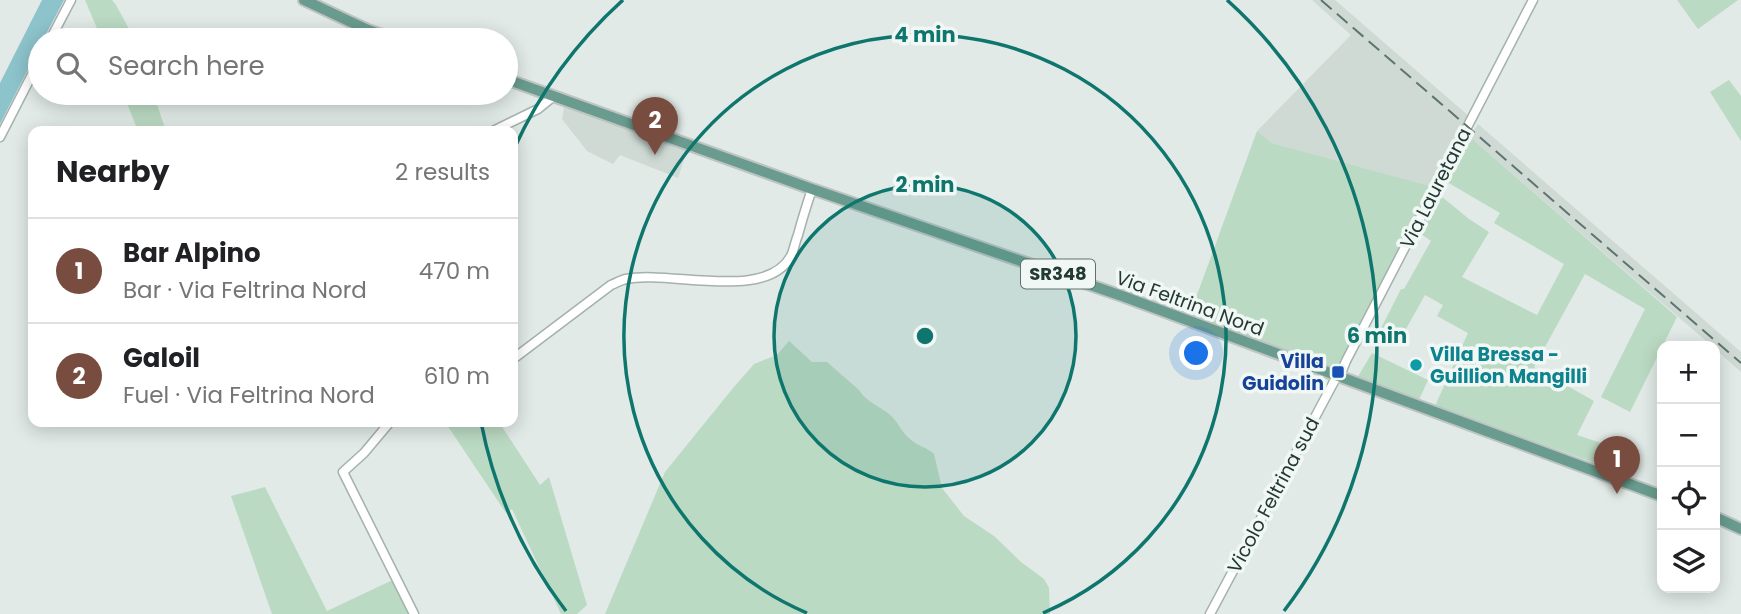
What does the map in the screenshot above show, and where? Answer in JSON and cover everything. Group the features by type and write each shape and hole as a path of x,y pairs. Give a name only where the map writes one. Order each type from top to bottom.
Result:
{"main road":[{"path":"304,0 364,28"},
{"name":"Via Feltrina Nord","path":"518,83 1125,297 1657,494"},
{"path":"1720,519 1741,529"}],"street":[{"path":"56,28 71,0"},
{"name":"Via Lauretana","path":"1338,377 1533,0"},
{"path":"0,137 28,82"},
{"path":"503,126 538,109 554,96"},
{"path":"518,355 611,285 626,279 746,281 766,277 778,271 792,254 812,189"},
{"name":"Vicolo Feltrina sud","path":"1210,614 1338,377"},
{"path":"384,427 364,453 343,471 414,614"}],"shaded area":[{"path":"1312,0 1335,0 1470,117 1434,187 1272,143 1257,131 1351,35"},
{"path":"565,102 688,147 678,178 620,155 613,164 587,151 562,119"},
{"path":"1478,124 1741,352 1741,372 1720,353 1720,341 1706,341 1470,137"}],"green space":[{"path":"85,0 112,0 128,28 97,28"},
{"path":"1677,0 1738,0 1698,29"},
{"path":"1729,80 1741,96 1741,141 1710,92"},
{"path":"128,105 157,105 164,126 136,126"},
{"path":"1257,131 1272,143 1434,187 1339,370 1190,314"},
{"path":"1470,137 1677,317 1665,341 1657,341 1657,357 1630,412 1601,397 1645,309 1585,274 1534,367 1594,401 1577,435 1601,443 1595,463 1435,406 1468,333 1437,316 1443,305 1425,295 1397,345 1377,336 1401,289 1404,289 1431,241 1417,231 1436,192 1489,232 1462,277 1537,315 1564,264 1494,223 1500,213 1447,182"},
{"path":"789,341 812,362 827,362 865,397 892,417 911,440 934,454 942,488 964,516 994,536 1021,562 1044,579 1049,588 1050,614 605,614 665,472 754,364 777,355"},
{"path":"1372,353 1428,380 1418,402 1356,380"},
{"path":"448,427 502,427 540,485 549,477 587,605 577,614 561,614 512,509 506,513"},
{"path":"265,487 327,611 399,577 417,614 272,614 231,496"}],"water":[{"path":"42,0 64,0 49,28 28,28 28,69 0,124 0,83"}],"railway":[{"path":"1321,0 1741,363"}],"place":[{"name":"Galoil","path":"655,155"},
{"name":"Villa Bressa - Guillion Mangilli","path":"1416,365"},
{"name":"Villa Guidolin","path":"1338,372"},
{"name":"Bar Alpino","path":"1617,494"}]}
